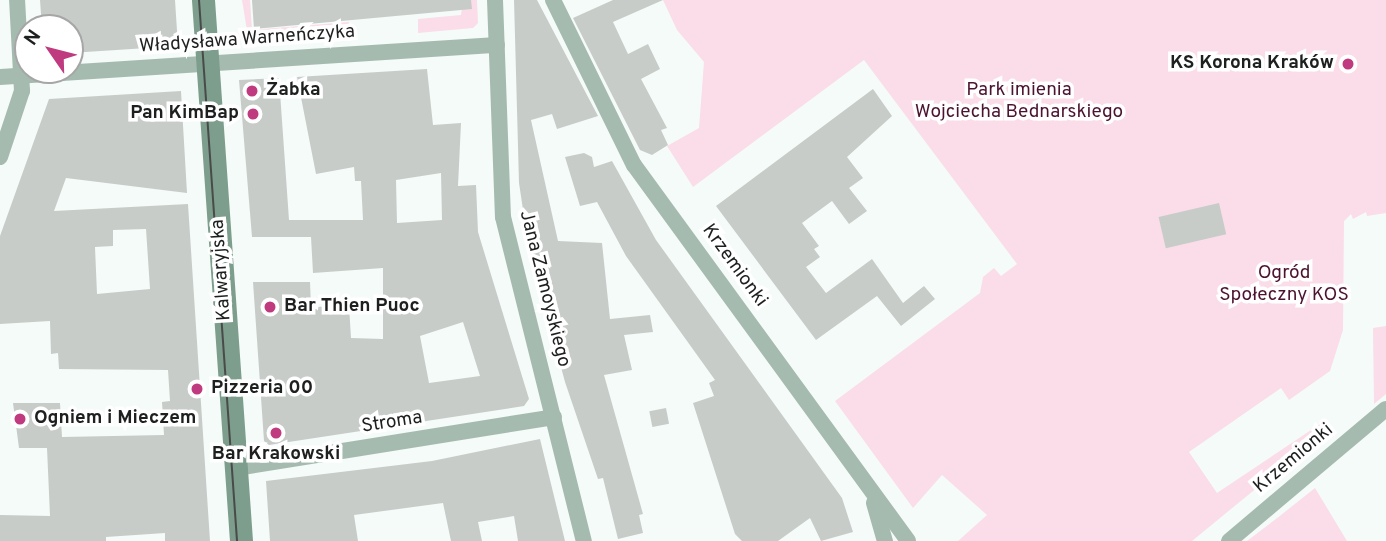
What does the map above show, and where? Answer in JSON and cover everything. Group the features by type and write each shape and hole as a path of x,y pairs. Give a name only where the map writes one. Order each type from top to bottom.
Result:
{"street":[{"name":"Kalwaryjska","path":"203,0 241,541"},
{"name":"Jana Zamoyskiego","path":"495,0 503,217 584,541"},
{"name":"Krzemionki","path":"554,0 634,165 908,541"},
{"name":"Władysława Warneńczyka","path":"84,71 497,46"},
{"path":"0,157 19,108 21,84"},
{"name":"Krzemionki","path":"1229,541 1386,409"},
{"name":"Stroma","path":"236,468 554,417"},
{"path":"871,493 885,541"}],"green space":[{"path":"242,0 250,0 252,30 349,22 350,33 249,43"},
{"path":"463,0 477,0 478,23 473,28 418,33 418,19 461,15"},
{"path":"663,0 1386,0 1386,213 1367,216 1366,212 1353,219 1351,214 1344,221 1343,330 1330,371 1289,400 1281,388 1189,452 1217,493 1326,420 1331,427 1192,541 958,541 987,515 942,475 913,508 835,401 980,293 983,277 994,268 1001,276 1017,264 864,60 693,187 667,146 699,128 704,62 677,30"},
{"path":"1386,326 1386,394 1374,404 1373,328"},
{"path":"1315,488 1347,541 1247,541 1281,515"}],"building":[{"path":"40,0 175,0 178,46 84,52 84,14 41,14"},
{"path":"252,0 471,0 472,9 254,29"},
{"path":"514,0 537,0 598,116 557,129 552,114 531,120 558,241 602,243 610,319 650,315 653,332 624,335 632,370 604,375 643,514 639,515 643,533 618,539 603,478 598,479 565,382 528,243 519,183"},
{"path":"613,0 663,0 613,22 628,54 648,44 660,69 641,79 667,128 661,130 668,145 652,155 640,150 573,18"},
{"path":"427,69 433,125 461,123 458,186 476,185 478,232 529,399 524,406 269,445 264,441 253,282 310,282 311,307 349,306 351,338 383,339 383,268 313,273 311,237 252,237 239,80 279,78 289,220 363,220 361,181 355,181 354,167 316,174 297,77","holes":["441,173 442,220 397,223 396,180","463,322 480,376 429,383 420,336"]},
{"path":"873,89 892,116 847,157 863,178 849,188 867,211 849,224 832,201 802,223 819,246 814,249 820,257 806,267 826,293 872,259 903,303 924,286 935,299 901,326 877,296 816,340 716,206"},
{"path":"181,91 187,193 66,178 54,211 188,204 210,541 165,541 165,533 106,537 106,541 0,541 0,515 50,516 47,448 19,448 13,403 60,403 62,437 164,435 162,402 170,401 168,370 59,369 58,353 51,354 50,321 0,324 0,236 49,99","holes":["146,229 150,289 97,294 95,247 113,246 113,230"]},
{"path":"584,153 592,157 594,167 612,161 656,240 842,498 853,532 821,541 810,518 778,541 742,541 735,534 693,403 714,396 709,383 715,380 626,256 597,202 580,206 565,157"},
{"path":"1219,203 1226,234 1166,248 1159,217"},
{"path":"666,408 669,424 652,427 649,411"},
{"path":"540,439 565,541 518,541 514,516 478,522 482,541 451,541 443,503 354,515 358,541 270,541 266,481 432,461"}],"tram line":[{"path":"199,0 237,541"}],"place":[{"name":"KS Korona Kraków","path":"1348,64"},
{"name":"Żabka","path":"252,91"},
{"name":"Pan KimBap","path":"253,114"},
{"name":"Bar Thien Puoc","path":"270,307"},
{"name":"Pizzeria 00","path":"197,389"},
{"name":"Ogniem i Mieczem","path":"20,419"},
{"name":"Bar Krakowski","path":"276,433"}],"park label":[{"name":"Park imienia Wojciecha Bednarskiego","path":"1019,102"},
{"name":"Ogród Społeczny KOS","path":"1284,285"}]}
